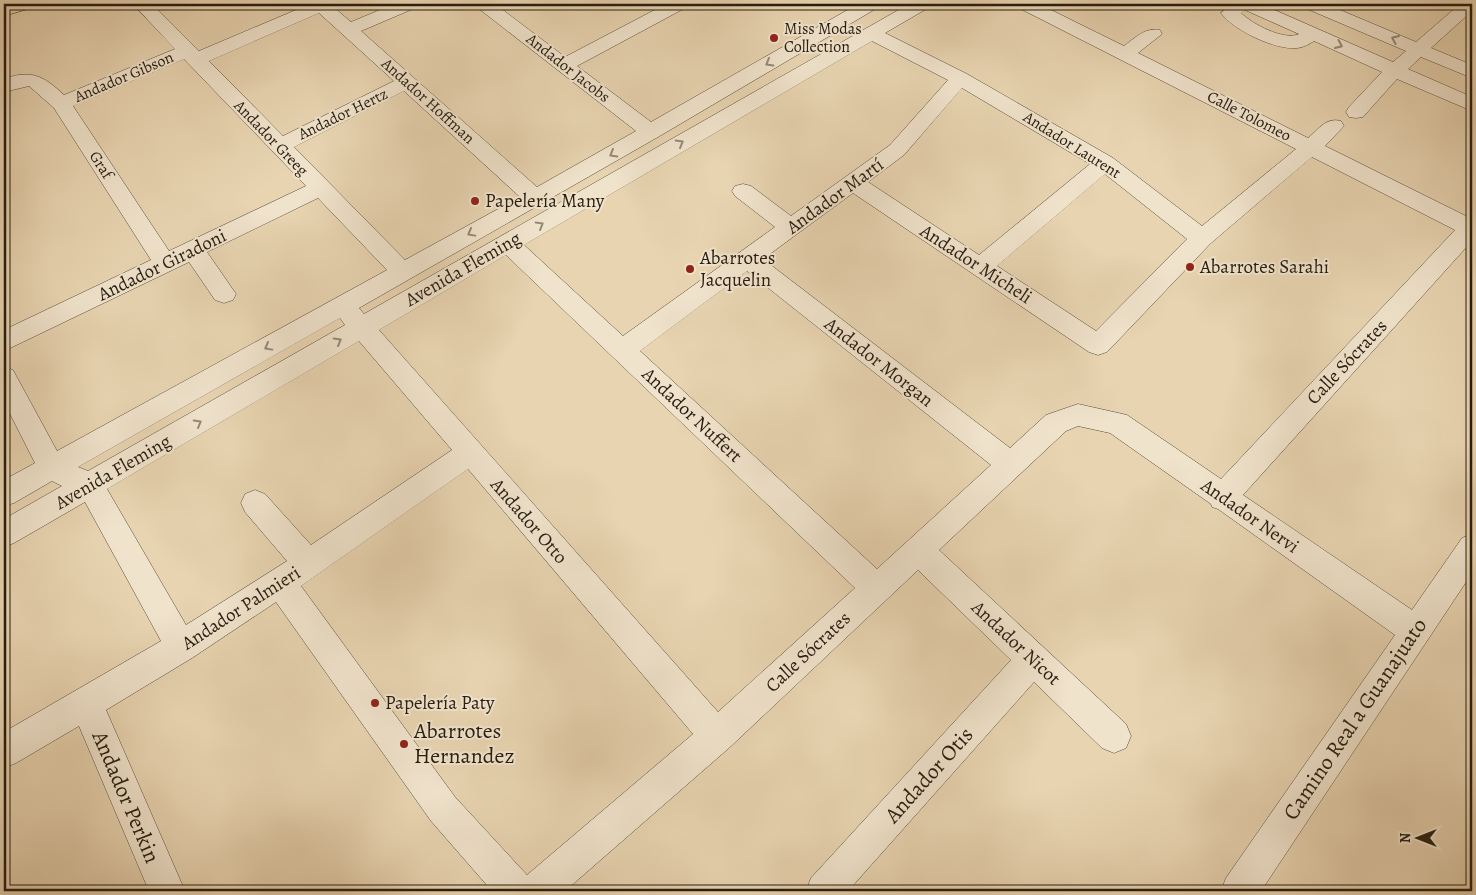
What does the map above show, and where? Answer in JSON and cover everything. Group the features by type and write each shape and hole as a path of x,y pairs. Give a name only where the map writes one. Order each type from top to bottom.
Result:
{"main road":[{"path":"4,11 25,4"}],"street":[{"name":"Andador Greeg","path":"142,4 402,271"},
{"path":"349,30 409,4"},
{"name":"Andador Jacobs","path":"484,4 651,132"},
{"name":"Avenida Fleming","path":"4,494 535,198 871,4"},
{"name":"Avenida Fleming","path":"4,534 922,4"},
{"name":"Calle Tolomeo","path":"1024,4 1472,228"},
{"path":"1242,4 1230,13 1243,25 1276,39 1295,42 1315,34"},
{"path":"1246,4 1472,105"},
{"path":"1311,4 1472,72"},
{"path":"1356,112 1395,70 1470,4"},
{"name":"Andador Gibson","path":"61,104 321,5"},
{"name":"Andador Hoffman","path":"321,5 535,198"},
{"path":"565,66 669,6"},
{"path":"1455,18 1472,25"},
{"name":"Andador Laurent","path":"870,33 960,78 1105,163 1202,238"},
{"path":"1125,54 1153,34"},
{"name":"Andador Martí","path":"622,350 897,150 960,78"},
{"name":"Graf","path":"4,86 27,79 40,83 61,104 165,263"},
{"name":"Andador Hertz","path":"279,146 407,82"},
{"path":"1202,238 1292,164 1334,126"},
{"path":"980,266 1105,163"},
{"name":"Andador Micheli","path":"854,183 1098,345 1202,238"},
{"name":"Andador Giradoni","path":"4,341 320,188"},
{"path":"743,191 791,228"},
{"name":"Calle Sócrates","path":"1222,498 1472,228"},
{"name":"Andador Nuffert","path":"508,243 876,588"},
{"path":"193,250 224,294"},
{"name":"Andador Morgan","path":"747,259 1010,464"},
{"name":"Andador Otto","path":"342,305 717,736"},
{"path":"4,377 52,468 90,485 181,647"},
{"name":"Calle Sócrates","path":"537,891 717,736 1056,423 1078,415"},
{"name":"Andador Nervi","path":"1078,415 1117,423 1222,498 1416,631"},
{"name":"Andador Palmieri","path":"4,751 181,647 308,564 470,452"},
{"path":"255,503 308,564"},
{"name":"Andador Nicot","path":"918,550 1114,736"},
{"name":"Camino Real a Guanajuato","path":"1239,891 1416,631 1469,560"},
{"path":"280,582 442,809 516,891"},
{"name":"Andador Otis","path":"824,891 1034,659"},
{"name":"Andador Perkin","path":"86,703 167,891"}],"place":[{"name":"Miss Modas Collection","path":"774,38"},
{"name":"Papelería Many","path":"475,201"},
{"name":"Abarrotes Sarahi","path":"1190,267"},
{"name":"Abarrotes Jacquelin","path":"690,269"},
{"name":"Papelería Paty","path":"375,703"},
{"name":"Abarrotes Hernandez","path":"404,744"}]}
